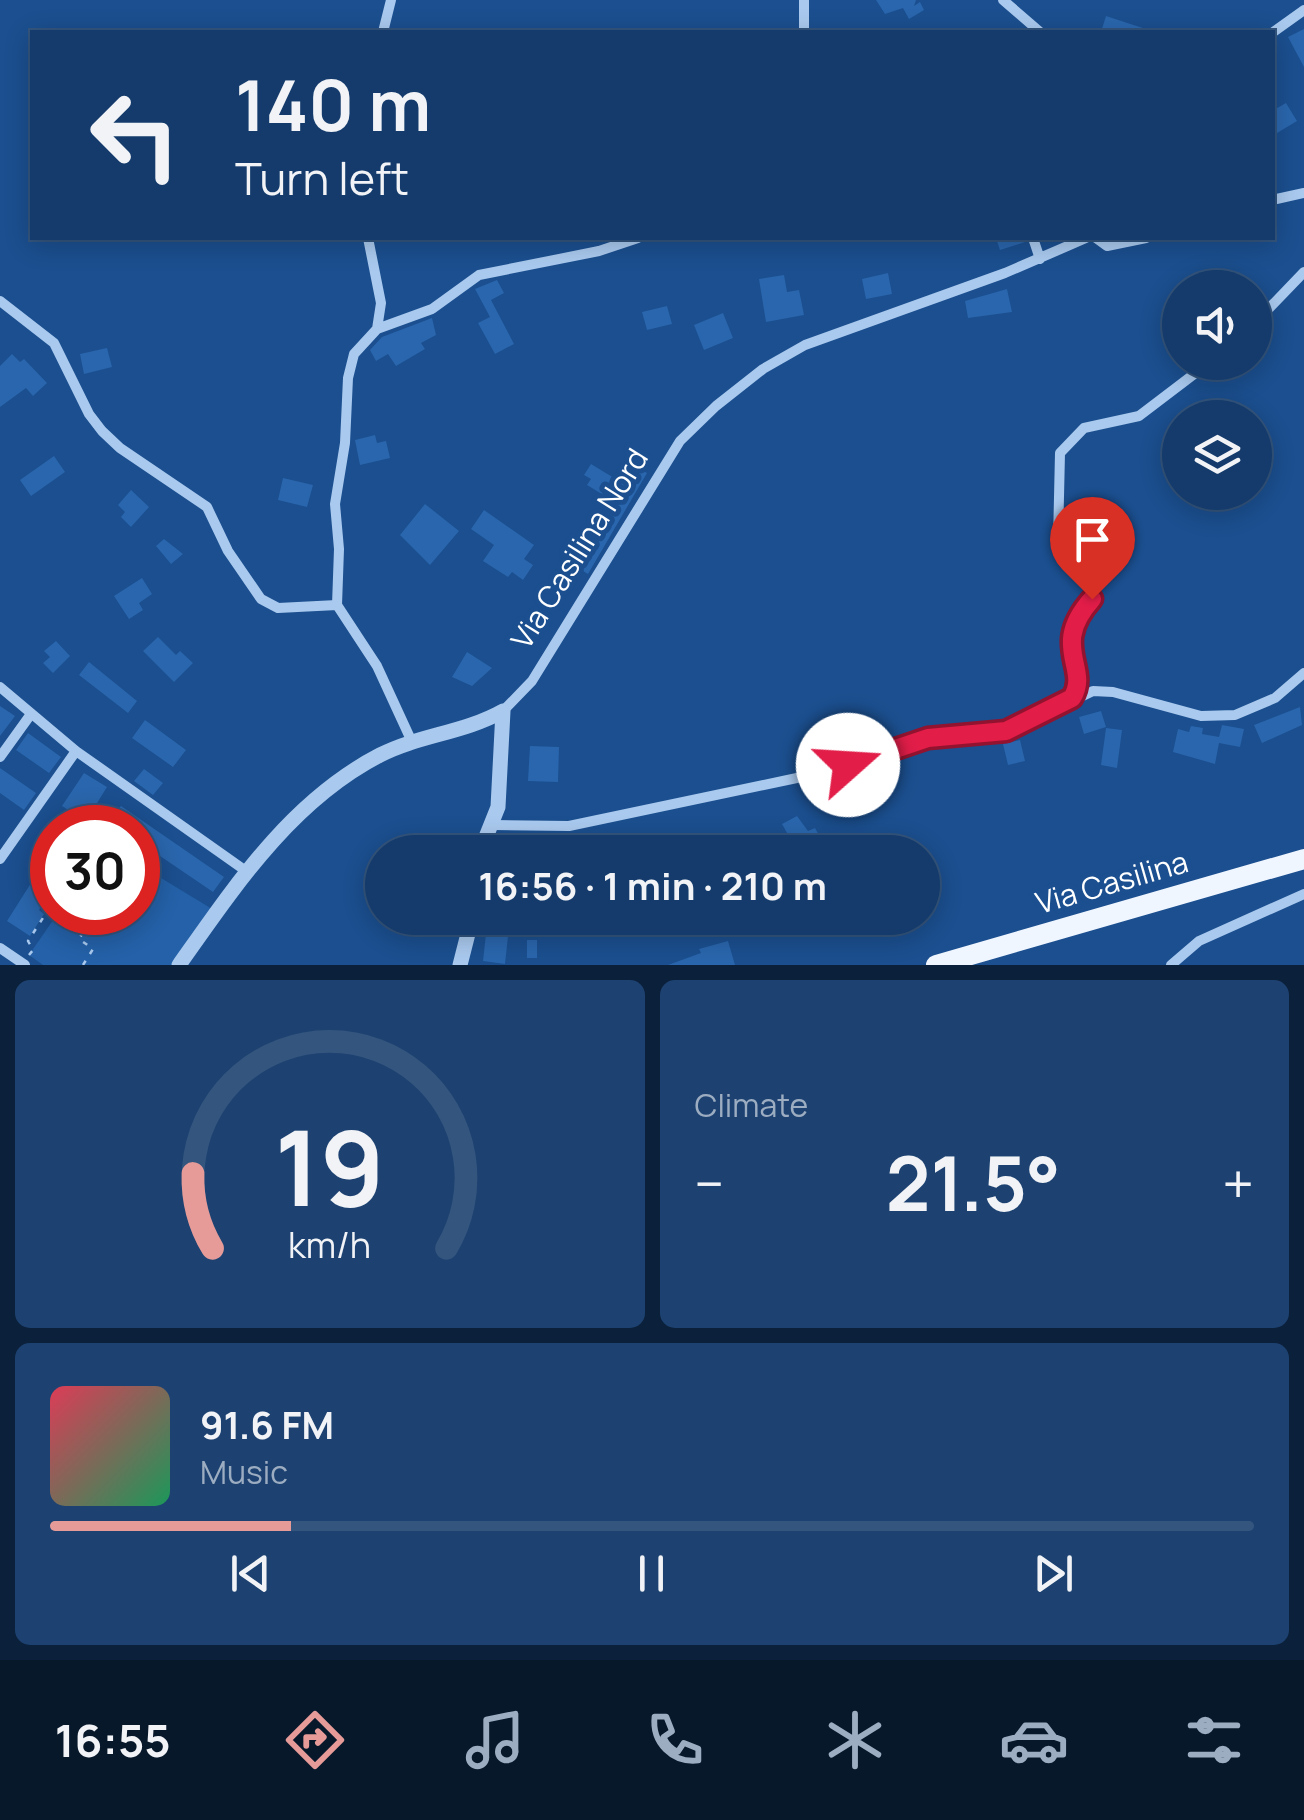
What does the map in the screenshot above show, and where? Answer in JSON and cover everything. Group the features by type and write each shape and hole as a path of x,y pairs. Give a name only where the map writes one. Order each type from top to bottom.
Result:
{"main road":[{"name":"Via Casilina","path":"936,965 1304,858"}],"street":[{"path":"384,30 392,0"},
{"path":"804,0 804,30"},
{"path":"1003,0 1038,30"},
{"path":"1275,31 1304,10"},
{"path":"1275,199 1304,192"},
{"path":"368,240 381,304 377,330"},
{"path":"412,742 377,666 336,605 339,549 335,504 346,443 348,378 354,354 377,330 432,308 479,274 599,251 632,240"},
{"path":"1035,240 1040,259"},
{"name":"Via Casilina Nord","path":"179,965 246,872 279,834 348,774 412,742 475,726 503,711 532,681 680,440 716,406 763,369 805,345 1082,240"},
{"path":"1099,240 1107,246 1136,240"},
{"path":"1272,305 1304,272"},
{"path":"0,301 54,342 88,414 120,448 207,507 228,552 261,599 278,608 336,605"},
{"path":"1072,698 1079,674 1069,651 1077,616 1096,588 1092,576 1064,551 1058,540 1060,453 1084,428 1139,416 1186,380"},
{"path":"493,824 569,826 811,776 928,738 1006,731 1072,698 1108,691 1194,714 1222,717 1268,702 1304,673"},
{"path":"0,687 76,751 246,872"},
{"path":"488,835 503,768 503,711"},
{"path":"0,757 32,714"},
{"path":"0,859 76,751"},
{"path":"1171,965 1198,941 1304,894"},
{"path":"460,965 468,935"},
{"path":"0,948 26,963"}],"path":[{"path":"26,963 33,950 28,941 32,935"},
{"path":"81,935 79,939 93,949 83,965"}],"shaded area":[{"path":"160,877 217,912 179,965 43,965 29,955 43,935 160,935"}],"building":[{"path":"876,0 916,0 914,6 920,2 924,10 909,19 903,8 885,14"},
{"path":"1106,16 1149,30 1102,30"},
{"path":"1304,29 1304,67 1288,37"},
{"path":"1286,103 1297,121 1275,134 1275,109"},
{"path":"997,240 1024,240 1025,242 1000,250"},
{"path":"888,273 892,294 866,299 862,279"},
{"path":"784,275 787,292 799,290 804,315 766,322 759,279"},
{"path":"497,280 504,293 491,300 514,344 495,354 478,323 490,317 475,289"},
{"path":"1007,289 1012,312 968,318 965,301"},
{"path":"667,306 672,324 647,330 642,312"},
{"path":"723,313 733,338 704,350 694,325"},
{"path":"432,318 436,335 421,343 425,349 396,366 388,354 376,361 370,350 382,337"},
{"path":"107,348 112,367 84,374 80,354"},
{"path":"12,354 20,362 24,359 47,383 33,396 26,388 0,407 0,366"},
{"path":"375,435 377,443 386,441 390,458 360,465 355,440"},
{"path":"54,456 65,472 31,496 20,480"},
{"path":"630,463 647,473 588,574 571,564 610,499 587,485 591,479 584,475 591,464 619,481"},
{"path":"283,478 313,485 307,507 278,500"},
{"path":"131,490 149,507 131,527 121,517 125,512 118,505"},
{"path":"425,504 459,531 430,565 400,535"},
{"path":"484,510 534,545 524,559 533,565 523,580 512,572 508,577 483,561 494,545 471,529"},
{"path":"164,539 183,554 171,564 156,546"},
{"path":"142,578 152,594 139,603 143,610 129,619 114,596"},
{"path":"158,637 176,655 180,651 193,663 174,682 143,651"},
{"path":"56,641 70,656 53,673 43,663 50,657 44,651"},
{"path":"467,652 492,668 472,686 452,677"},
{"path":"89,662 137,701 128,713 79,675"},
{"path":"0,706 15,716 0,736"},
{"path":"1300,707 1302,725 1262,743 1254,725"},
{"path":"1101,711 1106,727 1084,734 1079,717"},
{"path":"145,720 186,750 173,767 132,738"},
{"path":"1222,725 1244,729 1240,747 1219,743 1215,764 1173,752 1178,729 1189,732 1191,726 1203,728 1202,734 1219,737"},
{"path":"1106,728 1122,730 1117,768 1101,765"},
{"path":"28,733 61,757 49,773 16,750"},
{"path":"1020,740 1025,761 1008,765 1003,744"},
{"path":"530,746 559,747 558,782 528,781"},
{"path":"0,768 36,793 24,810 0,793"},
{"path":"144,769 163,783 153,795 134,781"},
{"path":"84,773 107,787 96,805 63,805"},
{"path":"797,816 808,831 815,828 819,835 788,835 782,824"},
{"path":"160,833 224,877 213,892 160,856"},
{"path":"30,885 30,936 7,921"},
{"path":"486,935 508,935 505,964 483,961"},
{"path":"527,940 537,940 537,958 527,958"},
{"path":"728,941 735,965 668,965 701,953 699,949"}],"route":[{"path":"848,765 928,738 1006,731 1039,718 1072,698 1079,674 1069,651 1077,616 1092,599"}]}
